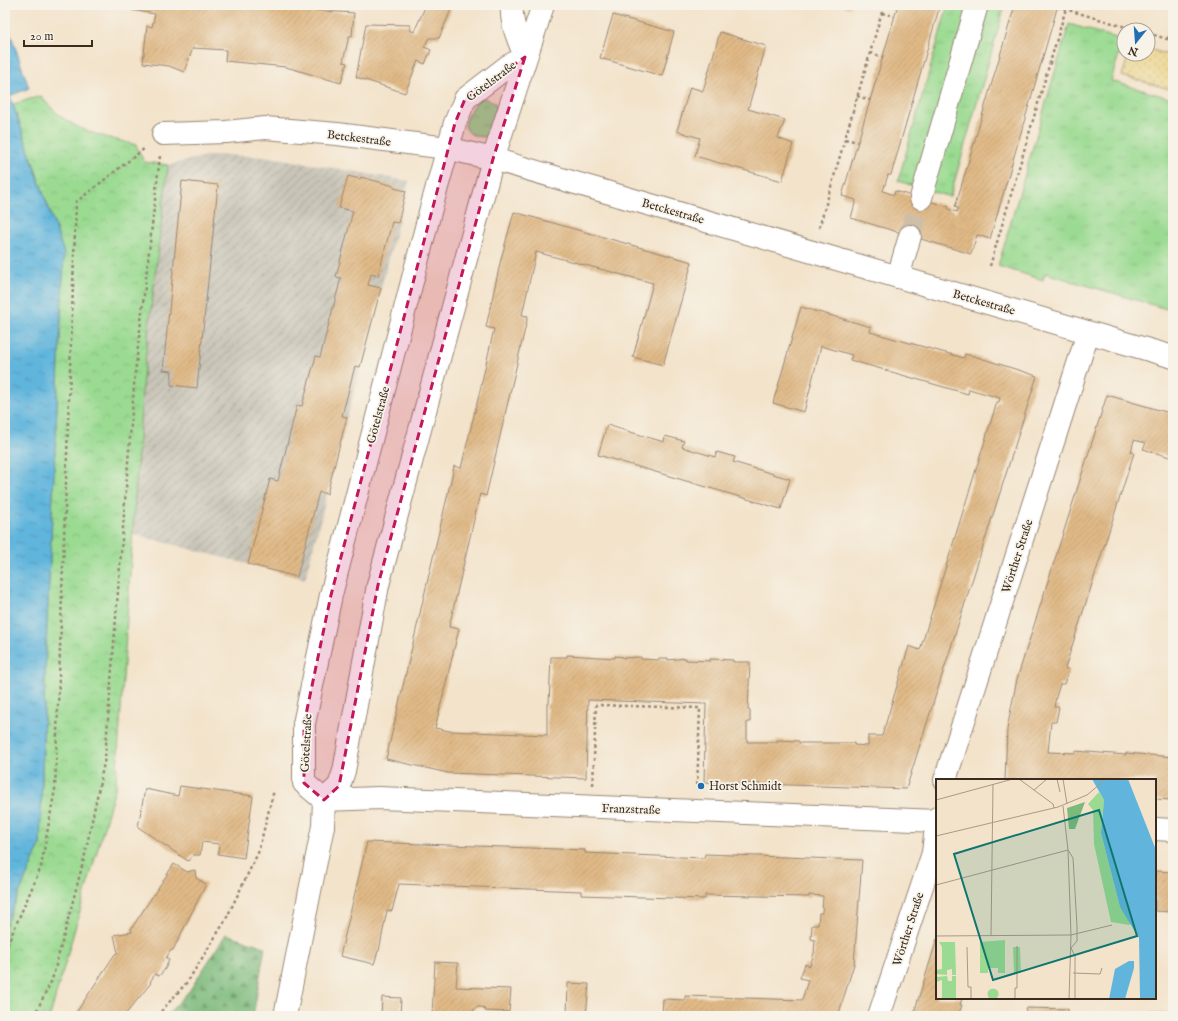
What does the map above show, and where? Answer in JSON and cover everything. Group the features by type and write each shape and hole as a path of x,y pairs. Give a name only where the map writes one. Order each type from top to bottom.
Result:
{"street":[{"path":"512,5 512,13 516,31 525,57"},
{"name":"Götelstraße","path":"525,57 508,66 465,99 447,148 331,595 304,724 304,783 324,800 339,786 344,771 378,585 494,159 525,57 543,5"},
{"path":"921,198 977,5"},
{"name":"Betckestraße","path":"163,134 226,132 265,128 337,134 447,148 494,159 1173,357"},
{"path":"898,277 910,236"},
{"name":"Wörther Straße","path":"945,779 1088,332"},
{"name":"Franzstraße","path":"324,800 379,798 936,821"},
{"path":"285,1016 323,826 324,800"},
{"name":"Wörther Straße","path":"879,1016 933,853 936,829"},
{"path":"1156,829 1173,830"}],"path":[{"path":"819,228 884,5"},
{"path":"990,266 1067,5"},
{"path":"1058,7 1116,24"},
{"path":"882,12 894,16"},
{"path":"1168,39 1173,22"},
{"path":"1156,35 1173,41"},
{"path":"870,53 882,57"},
{"path":"857,96 870,100"},
{"path":"5,950 41,867 55,789 76,202 163,134"},
{"path":"34,1016 52,980 84,858 105,758 135,373 163,134"},
{"path":"845,139 858,142"},
{"path":"594,785 596,705 700,708 698,789"},
{"path":"158,1016 188,981 225,921 258,853 274,790"}],"highlighted area":[{"path":"525,57 493,159 378,585 339,786 324,800 304,783 304,724 331,595 455,123 465,99"}],"shaded area":[{"path":"224,155 270,157 409,181 305,579 132,534 143,378 168,165 207,156"}],"green space":[{"path":"948,5 1005,5 950,197 898,181"},
{"path":"1069,24 1116,38 1117,62 1111,81 1173,99 1173,311 1045,273 1043,280 998,266"},
{"path":"41,96 51,108 72,124 95,134 136,145 144,162 168,165 143,378 116,785 50,1016 5,1016 5,927 40,845 46,646 64,253 13,104"},
{"path":"484,98 495,103 498,116 490,136 479,137 472,135 465,126 467,116 478,100"},
{"path":"226,934 265,947 253,1016 166,1016 190,990"}],"sand":[{"path":"1156,51 1173,56 1173,90 1122,76 1126,62 1156,62"}],"water":[{"path":"5,17 29,88 10,96 64,253 46,646 40,845 5,926"}],"building":[{"path":"131,5 283,5 295,9 354,13 352,36 349,36 343,62 347,63 341,83 286,67 225,61 226,50 193,48 184,72 169,66 143,63 147,26 152,27 155,14 131,10"},
{"path":"426,5 453,5 439,38 429,38 424,47 431,50 425,64 418,61 405,93 356,77 366,24 410,25 410,30 414,32"},
{"path":"841,5 851,5 850,8"},
{"path":"898,5 940,5 891,175 888,175 883,191 894,195 895,191 949,207 948,209 957,212 958,208 955,207 1015,5 1058,5 990,239 977,235 971,254 851,218 856,200 842,196"},
{"path":"613,15 674,32 662,76 600,58"},
{"path":"720,32 766,46 748,109 785,120 778,138 793,144 782,181 695,156 700,138 677,131 690,87 703,91"},
{"path":"348,176 360,179 361,177 394,186 394,188 406,191 398,223 392,222 378,276 371,274 368,285 381,288 360,367 355,366 342,416 347,417 327,494 319,492 297,577 248,564 270,479 278,481 297,405 302,406 316,356 320,357 341,278 336,277 353,211 339,208"},
{"path":"182,181 218,185 197,388 171,385 172,371 163,370"},
{"path":"514,212 692,262 663,365 633,357 653,283 536,252 522,315 528,316 486,496 480,494 449,627 459,629 435,728 449,731 547,735 547,704 549,704 551,657 567,657 567,655 615,658 615,656 623,658 641,657 641,659 658,660 659,658 668,658 668,660 686,658 686,660 710,661 710,659 733,660 733,662 750,662 748,710 750,710 750,722 747,722 747,742 777,742 777,740 799,741 799,743 854,743 854,745 868,746 868,736 882,736 909,646 920,650 997,402 999,402 1000,398 969,389 968,394 850,360 852,355 821,346 804,412 773,403 801,307 871,327 870,332 964,358 965,354 977,357 1037,376 906,789 704,782 706,704 588,700 586,778 448,773 386,759 454,466 461,468 478,399 494,329 486,327 501,259"},
{"path":"1107,395 1173,414 1173,458 1143,449 1146,443 1134,440 1131,452 1134,453 1065,668 1069,670 1064,684 1060,684 1056,697 1054,707 1059,707 1056,722 1051,722 1048,752 1075,753 1075,751 1126,755 1126,753 1173,757 1173,800 1156,799 1156,779 1005,779 1007,729 1017,679"},
{"path":"607,425 664,442 665,436 684,441 682,447 715,457 717,452 735,457 733,462 790,479 781,509 598,455"},
{"path":"180,786 253,796 244,858 218,854 219,844 202,842 200,855 193,855 188,861 138,827 145,789 178,796"},
{"path":"367,842 585,850 585,853 704,858 705,854 862,860 854,964 838,1016 795,1016 796,1014 788,1013 785,1016 707,1014 705,1016 662,1016 663,999 685,1000 685,996 802,1000 808,980 800,978 805,964 810,966 814,953 815,940 811,939 812,925 818,925 819,913 822,913 823,896 705,895 705,899 581,895 581,891 399,884 392,911 387,910 379,951 374,964 340,956"},
{"path":"174,864 187,872 195,870 196,878 206,884 173,950 171,950 166,958 169,960 165,969 159,976 155,974 150,982 151,983 124,1016 74,1016 115,954 118,953 114,935 132,932 131,929"},
{"path":"1156,871 1173,872 1173,912 1156,911"},
{"path":"936,942 936,999 962,999 960,1005 962,1005 958,1016 913,1016"},
{"path":"435,962 458,963 456,987 511,989 509,1012 486,1011 482,1007 476,1007 472,1016 432,1016"},
{"path":"568,983 589,984 586,1016 567,1016"},
{"path":"382,997 401,998 400,1016 381,1016"},
{"path":"1026,1008 1068,1009 1068,1016 1025,1016"},
{"path":"1143,1012 1173,1013 1173,1016 1142,1016"}],"tunnel":[{"path":"910,236 921,198"}],"place":[{"name":"Horst Schmidt","path":"701,786"}]}
